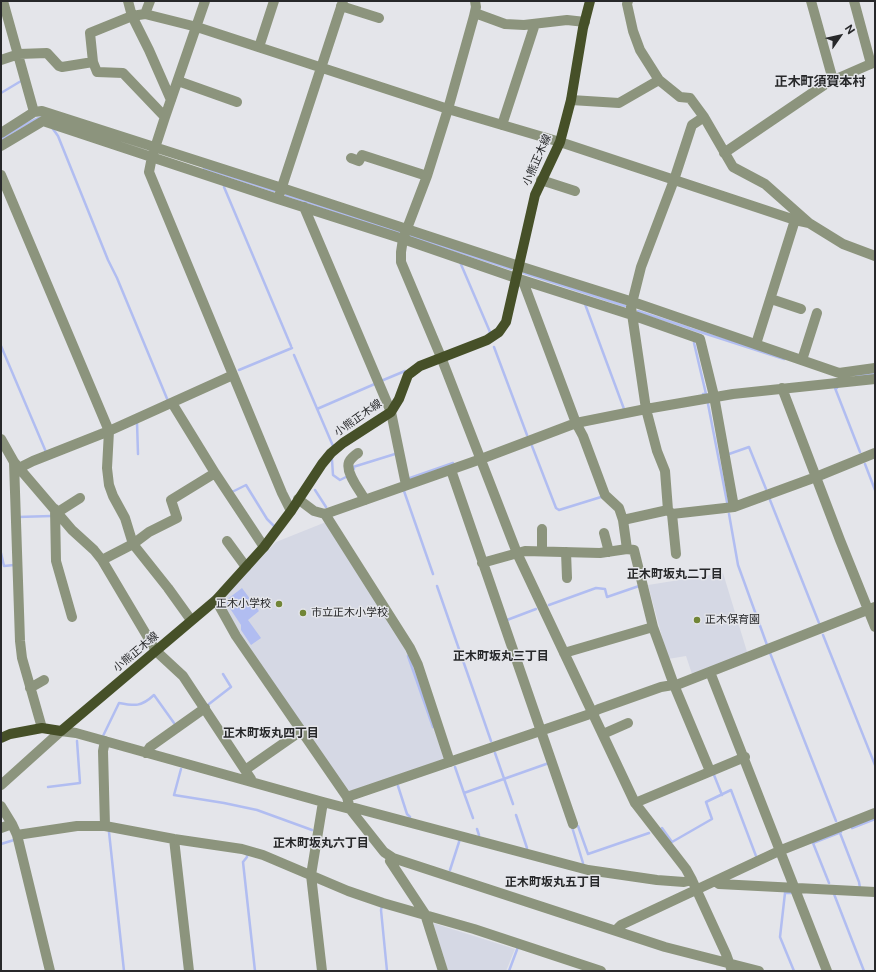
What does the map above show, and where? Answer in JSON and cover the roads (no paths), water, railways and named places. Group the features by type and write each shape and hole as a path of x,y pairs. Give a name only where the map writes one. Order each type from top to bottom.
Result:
{"main road":[{"name":"小熊正木線","path":"61,731 216,600 264,547 331,453 343,443 390,412 399,399 408,375 420,366 487,340 499,332 506,322 535,194 560,142 571,100 590,1"},
{"path":"1,738 10,734 42,728 61,731"}],"street":[{"path":"4,1 34,112"},
{"path":"128,1 132,16 171,100"},
{"path":"145,14 150,1"},
{"path":"205,1 165,117 149,172 291,511"},
{"path":"259,47 274,1"},
{"path":"475,1 475,13 448,109 427,176 405,235 401,252 401,262 441,357 517,553 635,803 686,869 697,890 731,967"},
{"path":"628,1 627,4 633,31 640,50 659,80 680,97 690,98 704,117 733,167 765,184 809,223 843,244 875,256"},
{"path":"811,1 833,80"},
{"path":"724,153 827,82 873,63 854,1"},
{"path":"278,199 342,4 379,18"},
{"path":"475,13 505,24 524,25 567,20 585,22"},
{"path":"165,117 123,73 97,72 93,62 90,33 132,16 145,14 197,27 448,109 560,142 795,220 809,223"},
{"path":"502,125 535,24"},
{"path":"1,60 19,54 47,53 59,66 62,67 93,62"},
{"path":"571,100 618,103 659,80"},
{"path":"178,81 236,102"},
{"path":"1,133 34,112 42,111 304,208 519,266 632,302 839,372 875,368"},
{"path":"676,554 665,470 657,451 646,409 631,307 641,267 674,180 692,125 704,117"},
{"path":"1,146 43,121 282,188 516,278 632,314 700,339 714,396 734,507"},
{"path":"351,158 359,161 362,154 427,176"},
{"path":"1,175 109,431 107,468 112,496 125,518 133,544 191,620"},
{"path":"541,180 575,191"},
{"path":"304,208 390,412 406,485"},
{"path":"756,344 795,220"},
{"path":"516,278 524,284 576,423 583,436 605,495 619,508 623,520 627,549"},
{"path":"770,299 801,309"},
{"path":"802,360 818,313"},
{"path":"17,465 33,461 109,431 233,375"},
{"path":"298,500 314,512 325,514 451,470 576,423 714,396 782,388 875,380"},
{"path":"782,388 816,477 872,609 875,627"},
{"path":"172,403 215,473 264,547"},
{"path":"1,439 17,465 72,530 94,550 102,560 156,651 184,676 251,781"},
{"path":"358,453 349,461 348,467 351,477 365,500"},
{"path":"623,520 670,512 734,507 816,477 875,453"},
{"path":"17,465 20,641 22,658 42,728"},
{"path":"451,470 573,824"},
{"path":"102,560 133,544 149,532 177,518 171,500 215,473"},
{"path":"56,511 80,498"},
{"path":"56,511 56,561 72,617"},
{"path":"325,514 410,648 418,665 450,762"},
{"path":"542,529 542,551"},
{"path":"604,533 609,552"},
{"path":"227,541 246,567"},
{"path":"482,563 525,551 600,553 627,549 634,550 653,627 674,685 710,771"},
{"path":"566,552 567,578"},
{"path":"216,600 236,636 347,797 350,809 384,852 393,858 665,947 731,967 759,971"},
{"path":"347,797 593,712 646,698 661,687 674,685 710,672 872,609"},
{"path":"564,653 653,627"},
{"path":"710,672 744,757 793,888 827,971"},
{"path":"30,688 44,680"},
{"path":"146,753 150,748 205,708"},
{"path":"603,734 628,723"},
{"path":"1,785 61,731 76,733 323,802 350,809 355,808 588,870 657,880 684,882 692,880"},
{"path":"245,770 301,731"},
{"path":"105,741 103,750 105,826"},
{"path":"635,803 744,757"},
{"path":"322,971 311,875 323,802"},
{"path":"1,806 17,835 50,971"},
{"path":"616,930 621,925 779,851 875,813"},
{"path":"1,828 12,824"},
{"path":"17,835 77,826 105,826 174,839 242,849 263,855 348,891 383,903 474,929 580,968 601,971"},
{"path":"174,839 189,971"},
{"path":"393,858 390,861 424,914 443,971"},
{"path":"715,881 719,884 875,892"}],"water":[{"path":"242,588 259,611 248,620 261,638 251,645 241,630 241,625 225,601"}],"waterway":[{"path":"1,93 21,81"},
{"path":"1,139 28,123 43,117"},
{"path":"53,129 58,136 108,260 117,278 168,401"},
{"path":"204,168 274,191"},
{"path":"224,187 291,346"},
{"path":"286,195 402,233"},
{"path":"408,235 511,269"},
{"path":"460,262 490,332 489,334"},
{"path":"524,273 625,306"},
{"path":"585,304 624,409"},
{"path":"638,311 689,328"},
{"path":"688,328 784,359"},
{"path":"694,343 706,394 703,394"},
{"path":"1,346 46,452"},
{"path":"494,347 527,435"},
{"path":"239,370 292,348"},
{"path":"294,355 333,446"},
{"path":"381,381 405,371"},
{"path":"856,376 875,374"},
{"path":"317,409 377,383"},
{"path":"837,388 835,388 860,452"},
{"path":"708,404 727,502"},
{"path":"137,422 138,454"},
{"path":"532,446 556,508 559,510 601,497"},
{"path":"729,454 749,447 766,489"},
{"path":"354,469 353,467 395,454"},
{"path":"332,460 333,475 340,480 348,476"},
{"path":"410,478 453,463"},
{"path":"865,464 875,490"},
{"path":"231,491 232,492 246,485 267,519 274,526"},
{"path":"315,490 326,507"},
{"path":"404,491 433,574"},
{"path":"770,500 819,623"},
{"path":"729,514 738,565 767,645"},
{"path":"17,517 52,516"},
{"path":"1,553 4,566 14,565"},
{"path":"437,586 491,741"},
{"path":"549,605 596,588 605,589 607,597 639,586"},
{"path":"507,620 536,609"},
{"path":"823,635 875,765"},
{"path":"770,653 836,821"},
{"path":"408,656 433,727"},
{"path":"209,704 231,687 223,674"},
{"path":"103,736 119,703 138,705 154,695 174,723"},
{"path":"48,787 80,783 77,741"},
{"path":"495,753 513,804"},
{"path":"455,767 464,793 549,763"},
{"path":"181,769 174,795 257,810 312,830"},
{"path":"714,775 722,795"},
{"path":"398,786 407,814 410,817"},
{"path":"662,828 672,842 712,819 706,802 731,790 756,856"},
{"path":"464,793 473,818"},
{"path":"516,815 527,848"},
{"path":"852,828 875,819"},
{"path":"578,826 588,854 649,833"},
{"path":"572,827 583,863"},
{"path":"477,829 479,835"},
{"path":"109,832 124,971"},
{"path":"829,883 813,843 841,832"},
{"path":"840,833 860,888"},
{"path":"450,870 460,839"},
{"path":"1,844 14,840"},
{"path":"247,854 247,857 243,862 255,971"},
{"path":"791,893 785,893 780,937 794,971"},
{"path":"834,894 864,971"},
{"path":"382,906 381,910 387,971"},
{"path":"509,971 518,947"}],"place":[{"name":"正木小学校","path":"279,604"},
{"name":"市立正木小学校","path":"303,613"},
{"name":"正木保育園","path":"697,620"}],"district":[{"name":"正木町須賀本村","path":"820,82"},
{"name":"正木町坂丸二丁目","path":"675,574"},
{"name":"正木町坂丸三丁目","path":"501,656"},
{"name":"正木町坂丸四丁目","path":"271,733"},
{"name":"正木町坂丸六丁目","path":"321,843"},
{"name":"正木町坂丸五丁目","path":"553,882"}]}
